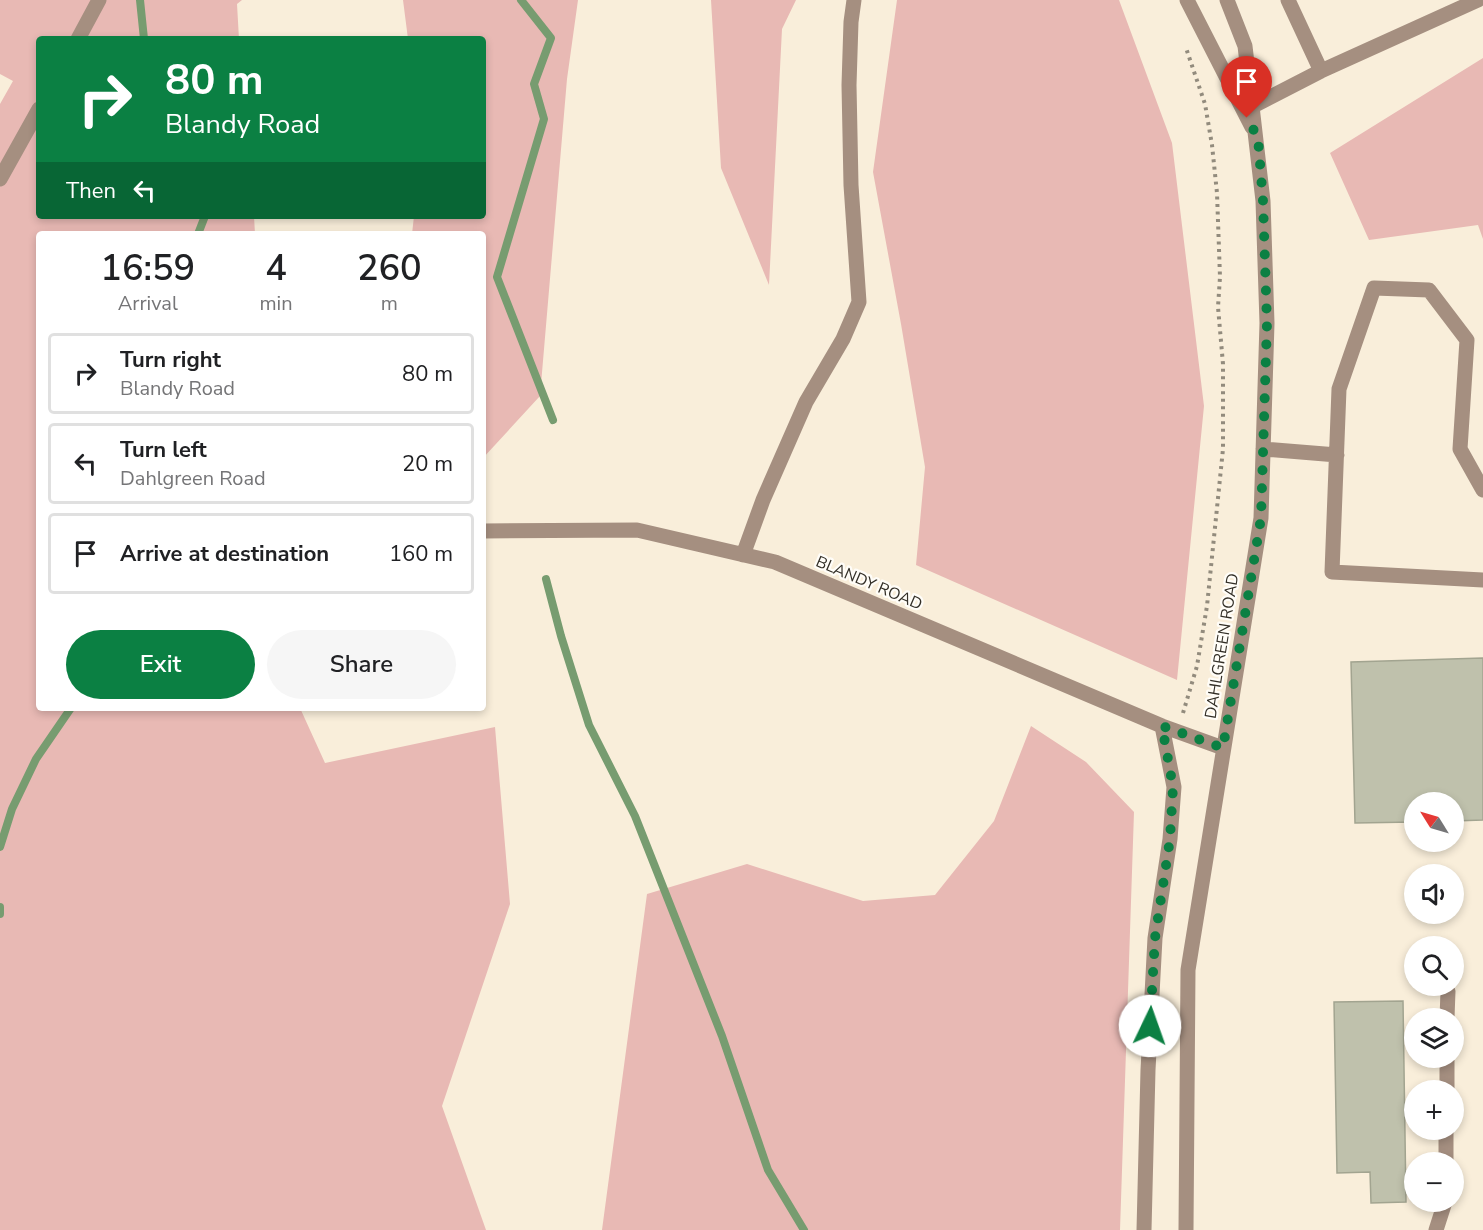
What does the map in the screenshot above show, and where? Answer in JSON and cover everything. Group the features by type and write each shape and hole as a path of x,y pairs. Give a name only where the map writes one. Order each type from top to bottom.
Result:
{"street":[{"path":"80,36 99,0"},
{"path":"744,555 763,500 806,402 843,339 859,302 851,185 849,85 854,0"},
{"name":"DAHLGREEN ROAD","path":"1187,0 1258,138"},
{"name":"DAHLGREEN ROAD","path":"1185,1230 1188,970 1261,518 1267,323 1263,201 1258,138 1245,46 1227,0"},
{"path":"1288,0 1321,71"},
{"path":"1253,106 1321,71 1478,0"},
{"path":"0,179 36,114"},
{"path":"1483,490 1460,449 1467,340 1429,290 1374,288 1340,389 1332,572 1483,580"},
{"path":"1263,449 1337,455"},
{"name":"BLANDY ROAD","path":"486,531 637,530 775,562 1162,726 1223,748"},
{"path":"1144,1230 1148,1070 1155,938 1170,839 1173,787 1162,726"},
{"path":"1436,1230 1442,1212"}],"path":[{"path":"1178,732 1197,666 1208,606 1223,449 1217,193 1205,104 1182,40"}],"shaded area":[{"path":"0,0 242,0 237,4 239,36 36,36 36,219 254,219 255,231 36,231 36,711 301,711 325,763 495,727 510,904 442,1106 486,1230 0,1230 0,104 13,81 0,74"},
{"path":"403,0 578,0 567,79 540,396 486,455 486,231 412,231 414,219 486,219 486,36 408,36"},
{"path":"711,0 796,0 782,29 769,285 721,168"},
{"path":"897,0 1119,0 1172,143 1204,406 1177,680 916,565 925,467 873,172"},
{"path":"1483,58 1483,239 1478,225 1369,240 1330,153"},
{"path":"1031,726 1086,762 1134,812 1120,1230 602,1230 647,894 747,864 863,901 935,895 994,821"}],"building":[{"path":"1483,658 1483,820 1464,821 1464,792 1404,792 1404,822 1355,823 1351,662"},
{"path":"1403,1001 1404,1202 1371,1203 1370,1172 1337,1173 1334,1002"}],"waterway":[{"path":"140,0 144,36"},
{"path":"521,0 551,38 534,84 544,119 497,277 553,420"},
{"path":"199,231 204,219"},
{"path":"546,579 589,725 635,816 722,1036 768,1170 804,1230"},
{"path":"0,847 12,809 36,759 69,711"},
{"path":"0,907 0,914"}],"route":[{"path":"1150,1026 1155,938 1170,839 1173,787 1162,726 1223,748 1261,518 1267,323 1263,201 1258,138 1247,118"}]}
